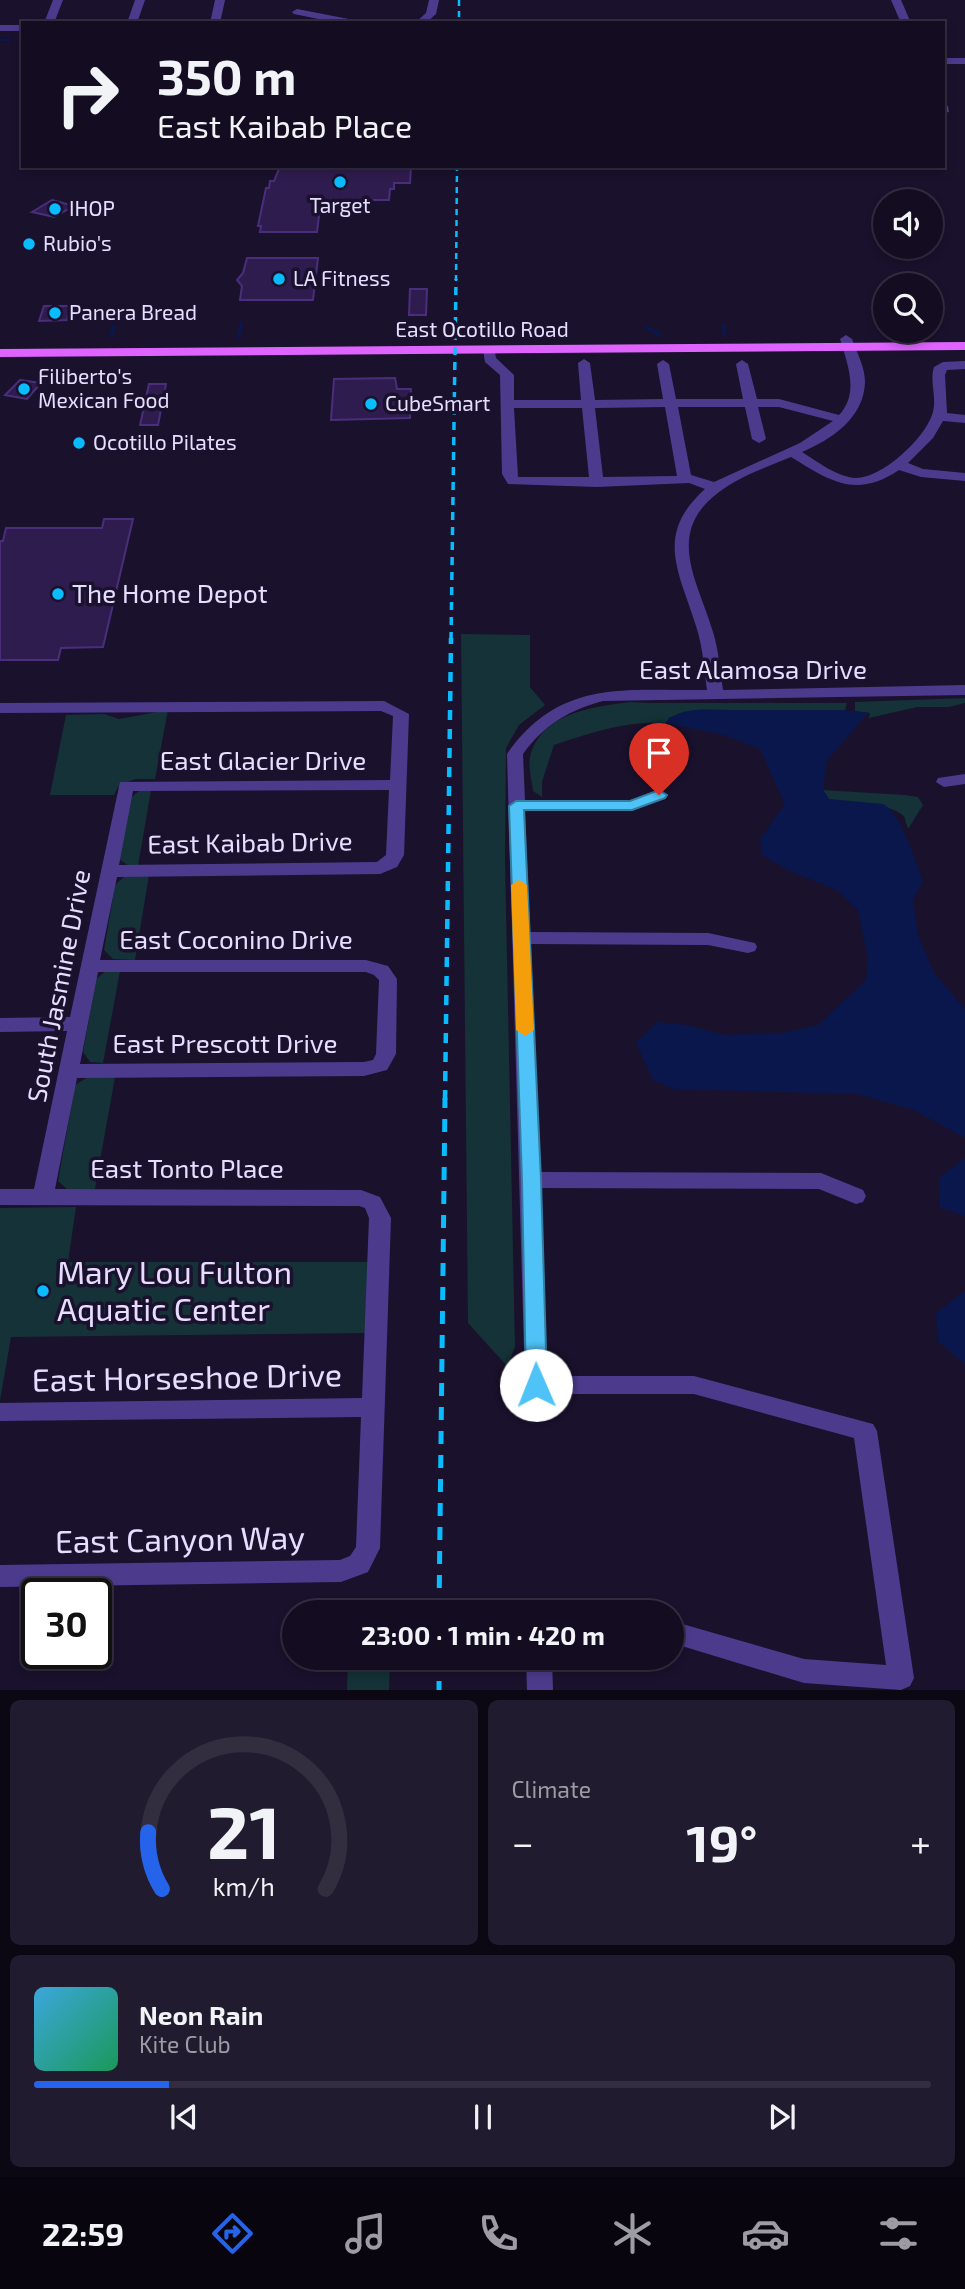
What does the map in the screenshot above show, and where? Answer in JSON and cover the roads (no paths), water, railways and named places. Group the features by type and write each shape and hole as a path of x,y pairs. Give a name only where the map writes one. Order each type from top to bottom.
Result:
{"main road":[{"name":"East Ocotillo Road","path":"0,345 84,348 489,349 847,343 965,338"},
{"name":"East Ocotillo Road","path":"0,353 84,348 847,343 965,346"}],"street":[{"path":"50,21 58,0"},
{"path":"133,21 140,0"},
{"path":"215,21 220,0"},
{"path":"422,21 431,14 434,0"},
{"path":"896,0 905,21"},
{"path":"301,1 293,16 337,21"},
{"path":"0,29 21,29"},
{"path":"945,61 965,61"},
{"path":"716,694 707,635 684,571 681,552 683,531 690,514 706,495 749,470 825,435 850,414 858,386 847,343"},
{"path":"489,349 490,359 505,372 511,479 520,483 666,482 694,479 717,488"},
{"path":"584,363 597,483"},
{"path":"663,364 685,479"},
{"path":"742,364 759,439"},
{"path":"791,451 844,480 870,480 897,464 931,432 939,416 943,390 939,370 943,366 965,365"},
{"path":"506,404 750,402 794,405 844,420"},
{"path":"939,416 965,419"},
{"path":"897,464 920,473 941,477 965,477"},
{"name":"East Alamosa Drive","path":"516,806 515,754 529,733 546,718 575,703 603,696 965,690"},
{"path":"0,708 384,706 394,708 401,714 399,785"},
{"path":"944,782 965,779"},
{"name":"East Glacier Drive","path":"126,786 399,785"},
{"name":"East Kaibab Drive","path":"108,871 380,868 391,863 395,855 399,785"},
{"name":"South Jasmine Drive","path":"43,1197 126,786"},
{"path":"659,795 632,806 516,806 536,1385 694,1385 865,1431 901,1678 804,1671 684,1636"},
{"path":"521,937 708,939 748,947"},
{"name":"East Coconino Drive","path":"90,965 366,966 381,970 388,979 386,1054 380,1065"},
{"name":"East Prescott Drive","path":"0,1025 77,1024"},
{"name":"East Prescott Drive","path":"69,1071 364,1069 380,1065"},
{"path":"531,1180 821,1181 856,1196"},
{"name":"East Tonto Place","path":"0,1197 361,1198 373,1203 380,1218 374,1407"},
{"name":"East Horseshoe Drive","path":"0,1412 374,1407"},
{"name":"East Canyon Way","path":"0,1576 341,1571 359,1564 368,1548 374,1407"},
{"path":"539,1670 540,1690"}],"waterway":[{"path":"0,40 10,40"},
{"path":"239,337 241,324"},
{"path":"723,325 725,334"},
{"path":"111,336 114,326"},
{"path":"646,327 660,335"}],"railway":[{"path":"459,0 459,21"},
{"path":"456,281 457,168"},
{"path":"451,640 456,279"},
{"path":"445,1100 451,638"},
{"path":"439,1600 445,1098"},
{"path":"439,1670 439,1690"}],"place":[{"name":"Target","path":"340,182"},
{"name":"IHOP","path":"55,209"},
{"name":"Rubio's","path":"29,244"},
{"name":"LA Fitness","path":"279,279"},
{"name":"Panera Bread","path":"55,313"},
{"name":"Filiberto's Mexican Food","path":"24,389"},
{"name":"CubeSmart","path":"371,404"},
{"name":"Ocotillo Pilates","path":"79,443"},
{"name":"The Home Depot","path":"58,594"},
{"name":"Mary Lou Fulton Aquatic Center","path":"43,1291"}]}
